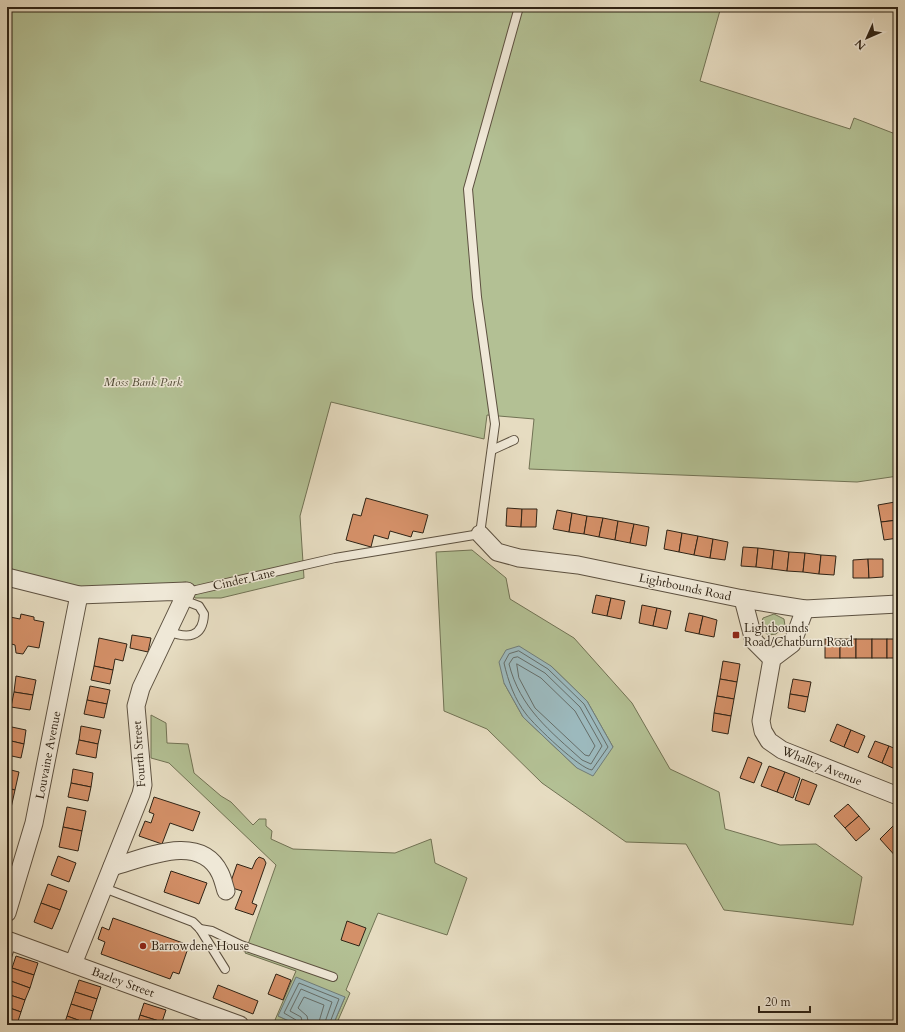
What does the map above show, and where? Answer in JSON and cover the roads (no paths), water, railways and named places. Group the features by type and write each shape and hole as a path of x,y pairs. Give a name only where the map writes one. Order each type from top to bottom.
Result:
{"street":[{"name":"Lightbounds Road","path":"480,534 497,552 519,558 578,564 743,599 805,609 898,604"},
{"name":"Cinder Lane","path":"7,578 79,594 185,595"},
{"name":"Louvaine Avenue","path":"7,913 34,822 79,594"},
{"name":"Fourth Street","path":"73,964 141,794 143,785 136,706 141,688 185,595"},
{"path":"743,599 754,641 772,659 792,644 805,609"},
{"name":"Whalley Avenue","path":"772,659 761,721 763,731 769,741 782,750 898,796"},
{"path":"112,867 169,851 186,849 211,861 220,872 226,891"},
{"name":"Bazley Street","path":"9,946 73,964 240,1025"}],"lane":[{"path":"480,534 495,424 477,297 468,190 520,7"},
{"path":"492,450 514,440"},
{"name":"Cinder Lane","path":"185,595 196,590 336,558 480,534"},
{"path":"168,631 180,636 189,636 198,632 204,624 204,614 199,606 185,595"},
{"path":"104,888 184,918 200,929 225,969"},
{"path":"200,929 212,931 241,945 333,977"}],"water":[{"path":"519,646 551,666 587,701 613,747 593,776 577,768 523,717 504,683 499,662 506,650"},
{"path":"296,977 345,997 333,1025 298,1025 278,1016"}],"place":[{"name":"Lightbounds Road/Chatburn Road","path":"736,635"},
{"name":"Barrowdene House","path":"143,946"}],"park label":[{"name":"Moss Bank Park","path":"143,382"}]}
